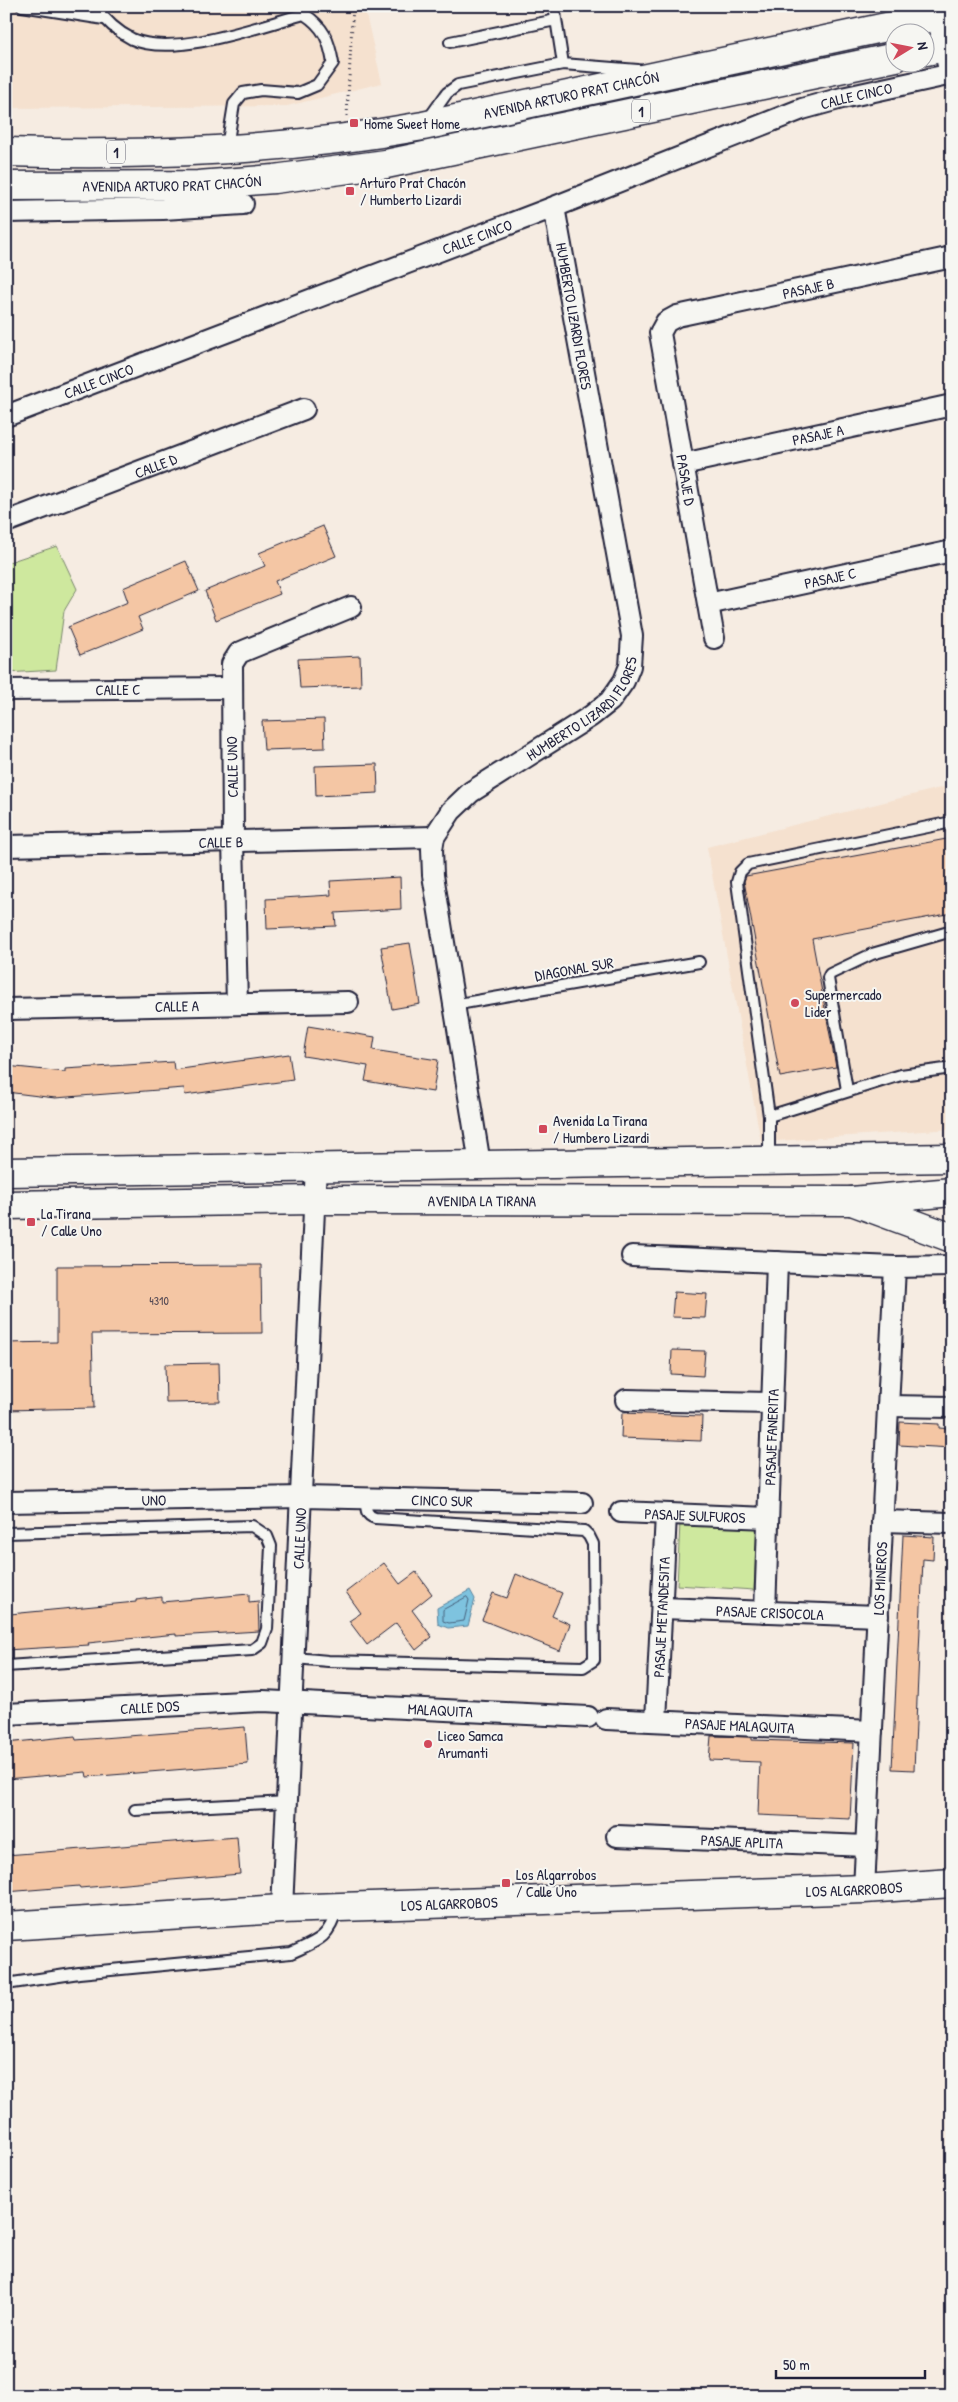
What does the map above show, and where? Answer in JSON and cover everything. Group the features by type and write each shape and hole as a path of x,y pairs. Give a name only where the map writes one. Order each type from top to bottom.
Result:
{"main road":[{"path":"944,52 946,14"},
{"name":"AVENIDA ARTURO PRAT CHACÓN","path":"6,152 227,151 336,140 423,126 946,14"},
{"name":"AVENIDA ARTURO PRAT CHACÓN","path":"6,186 198,185 274,179 386,164 886,59"},
{"path":"6,1172 950,1157"},
{"path":"852,1201 952,1192"},
{"name":"AVENIDA LA TIRANA","path":"6,1205 315,1200 852,1201 952,1238"},
{"name":"LOS ALGARROBOS","path":"6,1926 282,1909 864,1889 952,1883"}],"street":[{"name":"CALLE CINCO","path":"6,416 802,109 835,99 952,74"},
{"name":"AVENIDA ARTURO PRAT CHACÓN","path":"6,212 153,209 243,204"},
{"name":"HUMBERTO LIZARDI FLORES","path":"480,1164 433,875 432,849 434,837 451,811 471,792 601,710 618,692 630,666 632,636 554,206"},
{"name":"PASAJE B","path":"666,322 677,316 952,257"},
{"name":"PASAJE D","path":"666,322 660,333 714,638"},
{"name":"PASAJE A","path":"683,464 952,405"},
{"name":"CALLE D","path":"6,522 304,409"},
{"name":"PASAJE C","path":"708,604 952,551"},
{"name":"CALLE UNO","path":"237,1004 233,841 232,664 240,653 351,607"},
{"name":"CALLE C","path":"6,690 231,688"},
{"name":"CALLE B","path":"6,846 434,837"},
{"name":"CALLE A","path":"6,1009 348,1002"},
{"name":"CALLE UNO","path":"282,1909 295,1658 316,1166"},
{"path":"632,1256 895,1267 952,1266"},
{"name":"PASAJE FANERITA","path":"765,1612 777,1262"},
{"name":"LOS MINEROS","path":"864,1889 895,1267"},
{"path":"626,1400 772,1403"},
{"path":"888,1406 952,1407"},
{"name":"CINCO SUR","path":"302,1497 582,1503"},
{"name":"UNO","path":"6,1502 302,1497"},
{"name":"PASAJE SULFUROS","path":"621,1512 768,1518"},
{"name":"PASAJE METANDESITA","path":"656,1721 666,1514"},
{"path":"882,1521 952,1523"},
{"name":"PASAJE CRISOCOLA","path":"662,1608 878,1616"},
{"name":"CALLE DOS","path":"6,1714 263,1701 292,1702"},
{"name":"MALAQUITA","path":"292,1702 597,1718"},
{"name":"PASAJE MALAQUITA","path":"597,1718 872,1731"},
{"name":"PASAJE APLITA","path":"617,1836 866,1846"}],"lane":[{"path":"22,6 104,19"},
{"path":"96,6 104,19 133,39 165,45 196,43 304,14 315,22 329,41 333,63 318,85 298,92 261,90 243,93 234,104 227,151"},
{"path":"554,6 563,64"},
{"path":"450,42 556,20"},
{"path":"423,126 438,102 458,85 563,64 676,72"},
{"path":"770,1160 769,1116 737,882 740,872 748,864 952,822"},
{"path":"847,1090 828,978 830,974 872,954 952,931"},
{"name":"DIAGONAL SUR","path":"453,1005 700,962"},
{"path":"769,1116 847,1090 901,1075 952,1068"},
{"path":"295,1658 328,1661 583,1668 594,1660 593,1544 590,1536 584,1531 375,1518 369,1516 366,1512 366,1498"},
{"path":"6,1533 252,1526 267,1536 271,1546 268,1629 262,1643 252,1650 6,1666"},
{"path":"135,1810 288,1802"},
{"path":"6,1984 79,1973 291,1953 318,1941 332,1926 337,1907"}],"path":[{"path":"353,6 347,117 354,118"}],"shaded area":[{"path":"6,6 364,6 382,83 287,106 6,108"},
{"path":"952,785 952,1129 761,1142 707,847"}],"green space":[{"path":"57,546 77,589 64,611 56,670 6,673 6,563"},
{"path":"680,1523 757,1527 754,1590 677,1585"}],"water":[{"path":"470,1590 475,1599 468,1626 448,1628 438,1624 437,1608"}],"building":[{"path":"323,526 336,556 275,581 280,594 216,620 205,591 265,566 259,553"},
{"path":"186,561 199,591 138,617 143,629 80,655 68,627 128,602 123,588"},
{"path":"360,656 361,686 300,688 298,659"},
{"path":"324,719 325,748 264,750 262,721"},
{"path":"377,764 378,793 316,796 315,766"},
{"name":"Supermercado Lider","path":"952,838 952,913 812,939 836,1067 780,1077 744,881 746,876"},
{"path":"400,877 401,909 335,913 336,926 267,929 266,899 331,895 330,881"},
{"path":"410,943 420,1004 392,1009 381,947"},
{"path":"308,1026 375,1037 373,1050 438,1060 433,1092 365,1081 368,1066 303,1056"},
{"path":"289,1054 293,1080 185,1095 184,1088 55,1098 6,1092 6,1066 65,1072 65,1069 173,1062 174,1070"},
{"path":"261,1265 262,1333 92,1334 94,1408 6,1410 6,1343 57,1342 57,1266"},
{"path":"674,1292 707,1294 705,1318 672,1317"},
{"path":"672,1350 705,1351 703,1376 671,1374"},
{"path":"219,1363 220,1402 166,1403 165,1364"},
{"path":"622,1413 702,1416 701,1441 621,1438"},
{"path":"900,1422 939,1424 939,1428 952,1429 952,1448 899,1445"},
{"path":"903,1535 934,1537 933,1560 923,1559 914,1770 892,1769"},
{"path":"384,1563 400,1584 416,1572 432,1594 412,1610 432,1637 416,1650 396,1623 367,1645 349,1621 361,1613 346,1592"},
{"path":"516,1574 562,1593 552,1616 570,1624 560,1651 482,1620 493,1593 507,1598"},
{"path":"249,1594 249,1602 258,1601 259,1631 176,1636 176,1634 88,1643 89,1645 6,1650 6,1621 10,1621 10,1614 136,1602 136,1600 162,1597 162,1602"},
{"path":"245,1727 248,1764 87,1777 86,1772 6,1779 6,1743 75,1736 76,1740"},
{"path":"711,1736 752,1737 752,1740 854,1743 850,1819 758,1815 760,1762 709,1760"},
{"path":"237,1837 240,1874 80,1888 79,1886 6,1892 6,1855"}],"place":[{"name":"Home Sweet Home","path":"354,123"},
{"name":"Arturo Prat Chacón / Humberto Lizardi","path":"350,191"},
{"name":"Supermercado Lider","path":"795,1003"},
{"name":"Avenida La Tirana / Humbero Lizardi","path":"543,1129"},
{"name":"La Tirana / Calle Uno","path":"31,1222"},
{"name":"Liceo Samca Arumanti","path":"428,1744"},
{"name":"Los Algarrobos / Calle Uno","path":"506,1883"}]}
